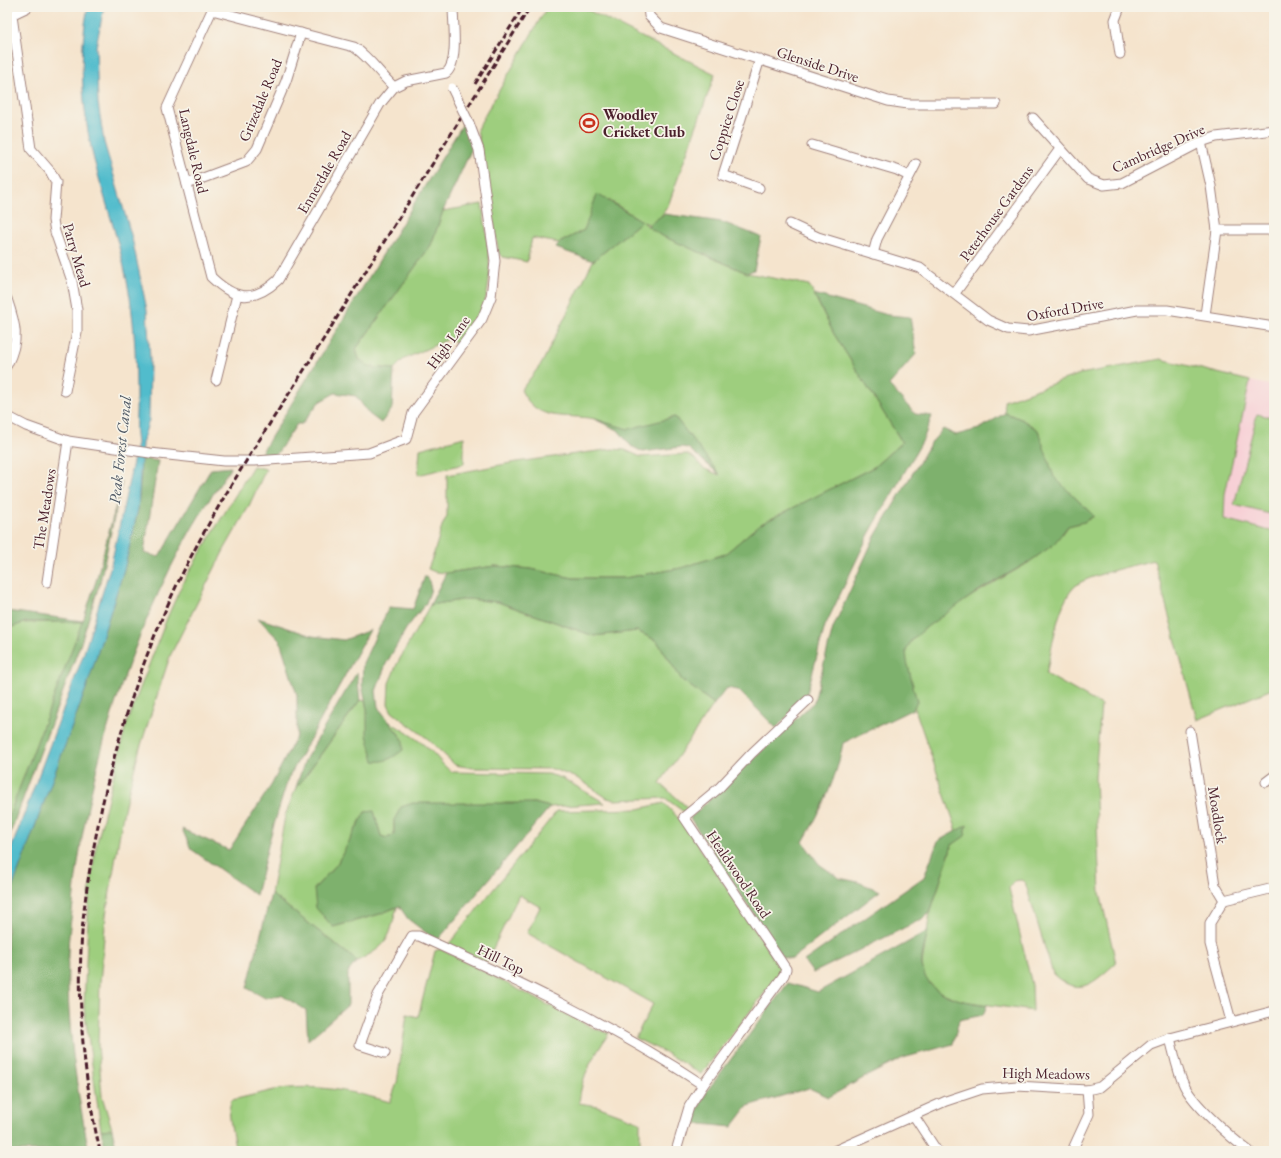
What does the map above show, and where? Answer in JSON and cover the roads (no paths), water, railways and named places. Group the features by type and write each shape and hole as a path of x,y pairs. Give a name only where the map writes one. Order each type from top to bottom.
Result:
{"street":[{"path":"9,17 28,7"},
{"path":"446,73 451,69 454,58 453,7"},
{"name":"Glenside Drive","path":"648,7 649,16 661,28 888,101 908,104 996,104"},
{"path":"1120,7 1115,20 1120,54"},
{"path":"212,8 354,47 364,53 382,76 394,87"},
{"name":"Langdale Road","path":"212,8 167,108 211,277 224,290 237,295"},
{"name":"Parry Mead","path":"9,17 31,149 50,171 56,182 53,220 55,232 72,280 77,310 77,332 65,390"},
{"name":"Grizedale Road","path":"187,184 246,162 257,149 286,81 301,33"},
{"name":"Coppice Close","path":"759,188 722,175 760,59"},
{"name":"Ennerdale Road","path":"237,295 248,297 266,291 278,280 380,104 394,87 406,81 446,73"},
{"name":"High Lane","path":"68,441 150,453 224,461 255,461 369,453 406,439 413,413 482,319 491,297 495,261 479,150 469,123 446,73"},
{"name":"Cambridge Drive","path":"1033,118 1088,179 1104,185 1122,183 1201,142 1216,137 1274,130"},
{"path":"1201,142 1211,186 1217,230 1205,315"},
{"path":"812,145 897,170 910,176"},
{"name":"Peterhouse Gardens","path":"954,293 1060,149"},
{"path":"873,254 877,239 916,164"},
{"name":"Oxford Drive","path":"790,224 818,237 920,268 988,320 1008,329 1028,331 1137,310 1167,310 1274,327"},
{"path":"1217,230 1274,230"},
{"path":"216,380 237,295"},
{"path":"7,299 16,337 14,351 7,365"},
{"path":"7,416 26,426 68,441"},
{"name":"The Meadows","path":"47,582 68,441"},
{"name":"Healdwood Road","path":"703,1085 784,975 786,969 684,817 719,788 752,753 808,700"},
{"name":"Moadlock","path":"1190,732 1215,885 1224,900"},
{"path":"1266,782 1274,776"},
{"path":"1231,1022 1210,944 1210,923 1224,900 1274,888"},
{"name":"Hill Top","path":"385,1053 360,1045 378,995 412,936 419,936 529,988 626,1037 663,1058 703,1085"},
{"name":"High Meadows","path":"834,1151 946,1101 982,1089 996,1086 1087,1090 1100,1087 1114,1077 1141,1052 1152,1045 1170,1038 1274,1011"},
{"path":"1170,1038 1183,1084 1188,1094 1234,1140 1249,1151"},
{"path":"676,1151 689,1108 703,1085"},
{"path":"1072,1151 1089,1114 1087,1090"},
{"path":"914,1116 937,1151"}],"water":[{"path":"88,7 104,7 96,47 98,103 104,142 132,238 147,310 150,359 149,420 142,443 138,509 125,566 87,686 7,902 7,860 83,656 111,565 137,443 135,348 130,298 119,246 94,160 84,103 82,64"}],"railway":[{"path":"475,84 523,7"},
{"path":"100,1151 90,1102 84,1051 80,975 82,932 88,878 102,806 132,697 152,643 174,591 207,526 264,432 323,340 530,7"}],"place":[{"name":"Woodley Cricket Club","path":"589,123"}],"water label":[{"name":"Peak Forest Canal","path":"120,450"}]}
